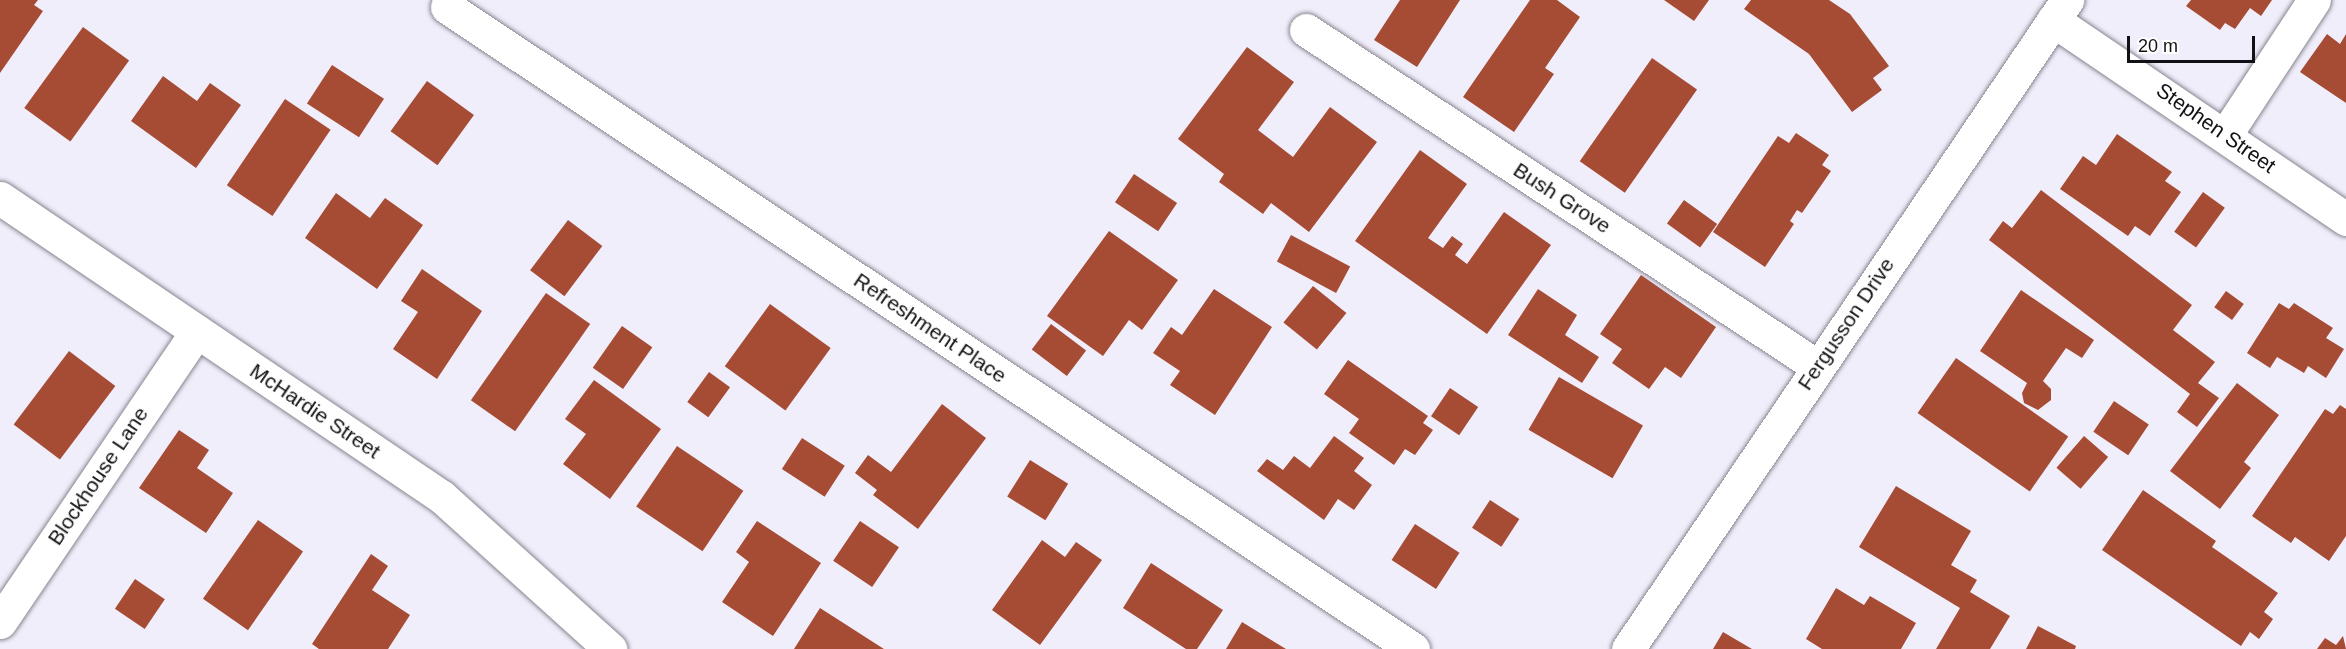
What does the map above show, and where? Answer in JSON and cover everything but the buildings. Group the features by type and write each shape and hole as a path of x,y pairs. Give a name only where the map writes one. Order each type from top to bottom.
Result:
{"street":[{"path":"2226,134 2314,0"},
{"name":"Refreshment Place","path":"447,7 1413,649"},
{"name":"Stephen Street","path":"2060,10 2226,134 2346,219"},
{"name":"Fergusson Drive","path":"1628,649 1817,366 2060,10"},
{"name":"Bush Grove","path":"1306,30 1817,366"},
{"name":"McHardie Street","path":"0,198 442,497 610,649"},
{"name":"Blockhouse Lane","path":"0,622 197,331"}]}
